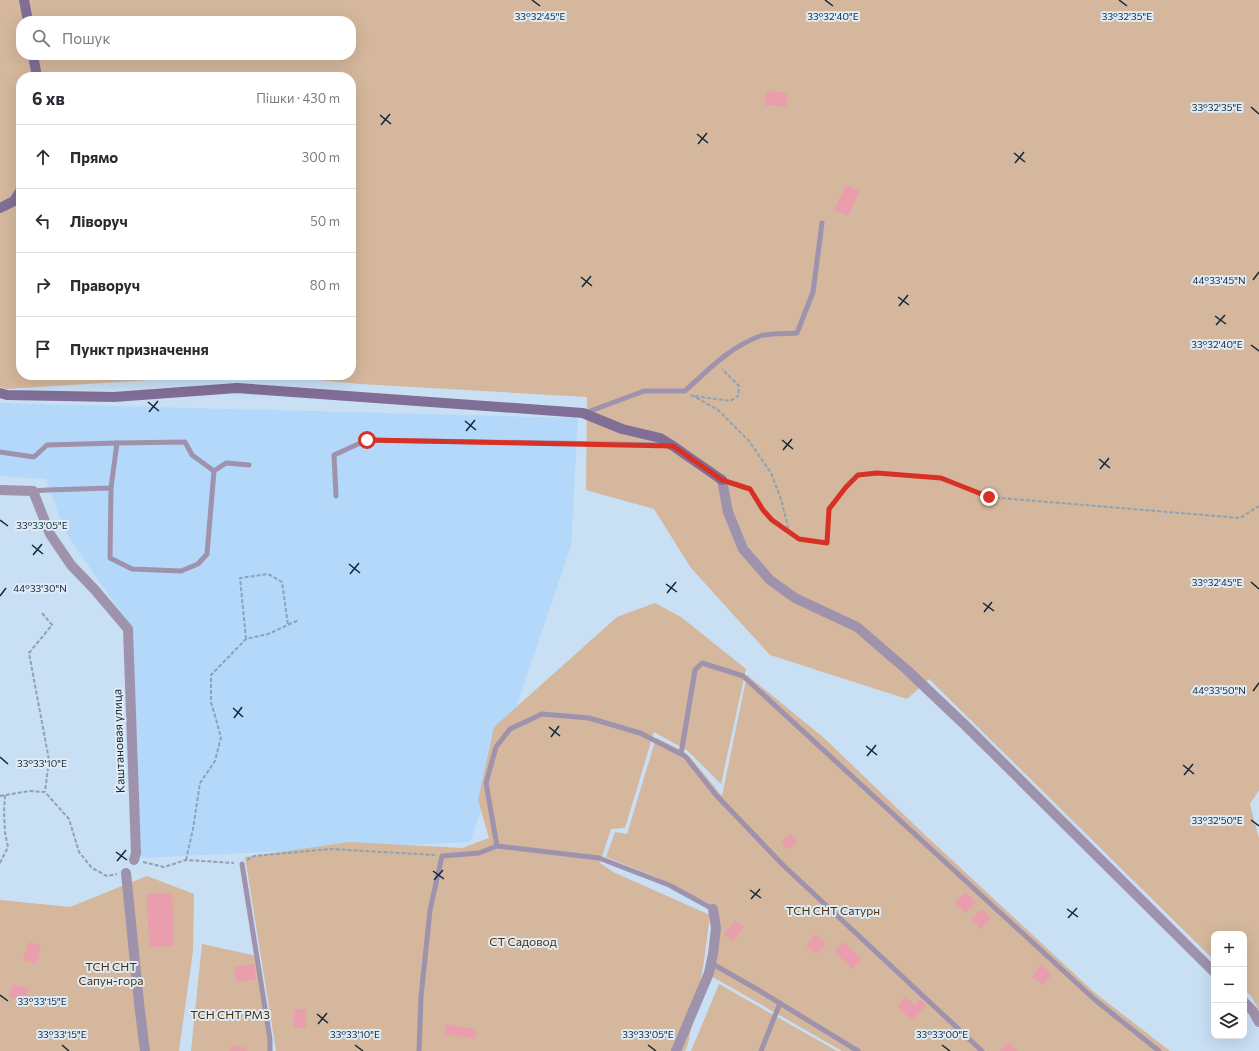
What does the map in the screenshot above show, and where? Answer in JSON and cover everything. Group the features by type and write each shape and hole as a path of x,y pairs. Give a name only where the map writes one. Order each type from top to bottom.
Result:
{"street":[{"path":"24,0 27,16"},
{"path":"34,60 36,72"},
{"path":"0,208 14,202 16,199"},
{"path":"0,393 6,395 114,397 237,388 583,414 622,429 660,438 722,480 728,512 744,549 770,580 795,598 858,627 907,670 977,737 1211,969"},
{"path":"0,490 33,491"},
{"name":"Каштановая улица","path":"33,491 50,534 71,564 128,629 136,853 134,860"},
{"path":"126,873 138,1003 145,1051"},
{"path":"676,1051 712,963 716,928 714,909"},
{"path":"1245,1003 1253,1011 1259,1022"}],"lane":[{"path":"583,414 644,391 685,391 716,363 737,347 761,336 797,333 813,292 822,222"},
{"path":"336,496 334,455 367,440 673,446"},
{"path":"0,452 34,457 47,445 185,442 192,455 214,471"},
{"path":"117,443 111,488 110,558 132,569 181,571 198,564 207,554 214,471"},
{"path":"214,471 226,463 249,465"},
{"path":"722,480 750,489"},
{"path":"33,491 111,488"},
{"path":"681,754 695,670 702,663 743,676 1094,999 1159,1051"},
{"path":"496,846 486,783 496,747 510,729 542,714 589,718 640,733 685,756 716,795 784,866 982,1051"},
{"path":"419,1051 421,997 430,910 442,856 479,853 496,846 599,858 670,885 714,909"},
{"name":"Каштановая улица","path":"126,873 134,860"},
{"path":"242,864 269,1031 270,1051"},
{"path":"712,963 858,1051"},
{"path":"761,1051 780,1003"}],"path":[{"path":"693,396 730,401 738,396 739,386 716,363"},
{"path":"685,391 717,409 749,441 772,473 781,499 789,531"},
{"path":"750,489 763,510 772,520 799,539 827,543 829,509 846,487 858,475 877,473 941,478 989,497 997,498 1240,518 1259,506"},
{"path":"246,639 240,578 268,574 282,582 288,625"},
{"path":"42,613 52,625 29,652 49,760 45,792"},
{"path":"186,860 193,829 200,783 215,761 221,737 211,702 211,675 246,639 268,634 299,620"},
{"path":"0,796 29,791 45,792 69,819 79,852 92,868 107,876 126,873"},
{"path":"0,864 8,847 4,819 6,795"},
{"path":"134,860 164,867 186,860 242,864 254,856 331,849 442,856"}],"shaded area":[{"path":"0,403 578,418 571,546 470,842 141,858 133,630 64,530 46,479 0,476"}],"green space":[{"path":"0,0 1259,0 1259,790 1250,804 1259,839 1259,1010 1247,992 1247,931 1211,931 1211,957 929,679 907,699 770,655 691,568 654,509 586,490 587,397 360,384 319,380 356,380 356,72 16,72 16,380 152,380 6,389 0,387"},
{"name":"СТ Садовод","path":"655,603 681,617 746,669 721,784 688,751 654,732 625,828 611,829 600,863 613,872 710,915 703,968 688,1044 685,1051 276,1051 245,857 349,842 462,848 489,838 478,800 494,727 617,617"},
{"name":"ТСН СНТ Сатурн","path":"747,675 824,738 924,834 1095,993 1170,1051 842,1051 711,976 717,941 708,903 656,877 606,857 615,832 627,834 656,738 677,748 690,757 722,796"},
{"name":"ТСН СНТ Сапун-гора","path":"147,876 194,894 193,951 179,1051 0,1051 0,900 70,907"},
{"name":"ТСН СНТ РМЗ","path":"202,944 257,956 272,1051 191,1051"},
{"path":"719,984 837,1051 691,1051"}],"building":[{"path":"766,91 787,93 786,107 764,105"},
{"path":"846,185 860,191 848,216 834,210"},
{"path":"790,833 798,840 789,850 781,843"},
{"path":"965,892 976,902 965,913 955,903"},
{"path":"172,893 174,946 149,947 147,894"},
{"path":"981,909 991,918 981,929 971,919"},
{"path":"735,920 744,927 733,941 724,934"},
{"path":"815,934 826,943 817,954 806,946"},
{"path":"28,942 41,946 36,964 23,960"},
{"path":"844,942 862,960 852,969 834,951"},
{"path":"254,964 256,979 237,982 234,967"},
{"path":"1041,965 1052,974 1043,986 1032,976"},
{"path":"13,984 29,989 25,1002 9,997"},
{"path":"905,997 915,1005 920,999 926,1005 912,1020 897,1007"},
{"path":"306,1009 306,1027 294,1028 294,1010"},
{"path":"446,1024 476,1029 475,1039 444,1034"},
{"path":"1008,1042 1018,1051 1000,1051"},
{"path":"231,1045 247,1048 246,1051 230,1051"}],"route":[{"path":"367,440 673,446 722,480 750,489 763,510 772,520 799,539 827,543 829,509 846,487 858,475 877,473 941,478 989,497"}]}
